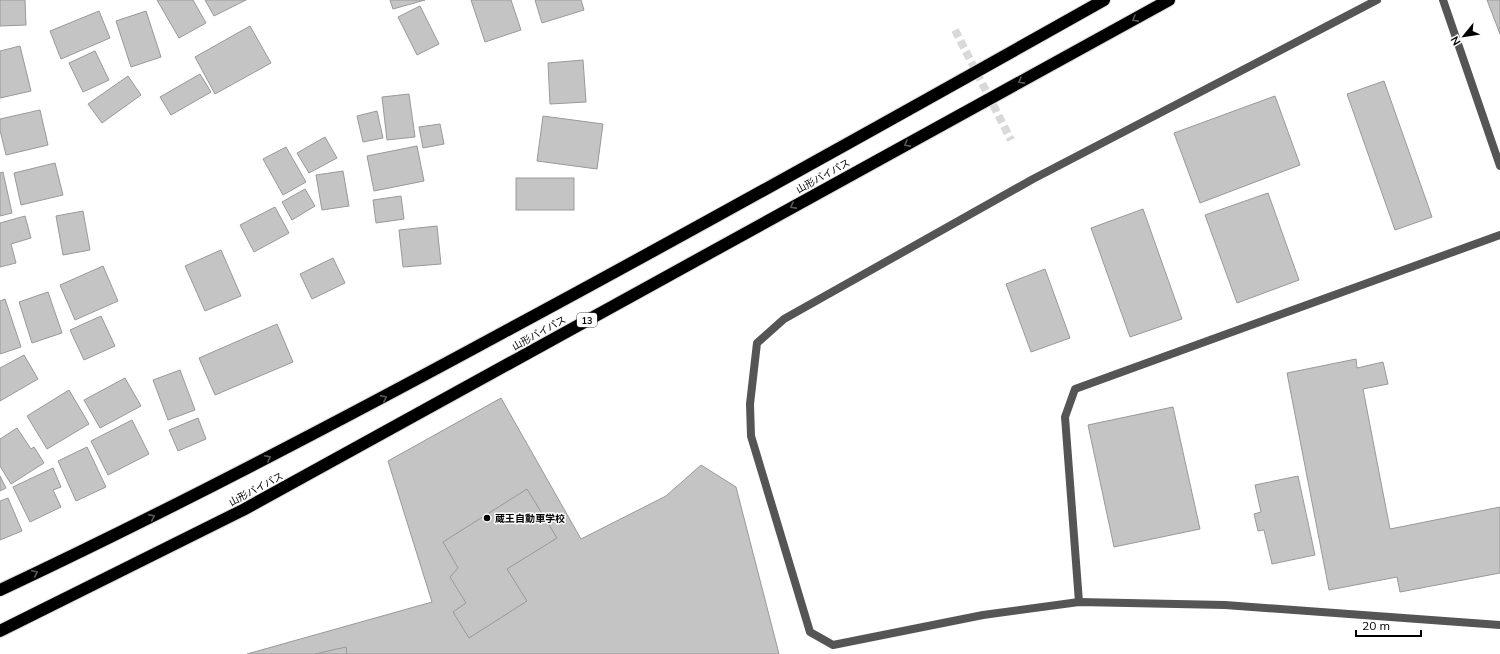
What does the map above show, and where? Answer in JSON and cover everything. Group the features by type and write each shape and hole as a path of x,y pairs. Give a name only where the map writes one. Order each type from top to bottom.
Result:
{"highway":[{"name":"山形バイパス","path":"0,590 190,498 364,408 768,188 1104,0"},
{"name":"山形バイパス","path":"0,631 243,510 1169,0"}],"street":[{"path":"1378,0 1033,179 784,319 757,343 750,404 751,436 810,632 833,645 983,615 1079,602 1225,605 1500,625"},
{"path":"1443,0 1500,166"},
{"path":"1079,602 1065,417 1075,389 1500,235"}],"building":[{"path":"0,0 25,0 26,25 0,26"},
{"path":"157,0 193,0 206,23 179,38"},
{"path":"205,0 246,0 214,16"},
{"path":"390,0 425,0 393,9"},
{"path":"471,0 511,0 521,30 485,42"},
{"path":"535,0 581,0 584,10 542,23"},
{"path":"1487,0 1500,0 1500,34"},
{"path":"420,6 439,44 417,55 398,17"},
{"path":"99,11 110,38 61,59 50,31"},
{"path":"146,11 161,57 131,67 116,21"},
{"path":"250,26 271,63 215,94 195,57"},
{"path":"20,46 31,91 0,98 0,51"},
{"path":"95,51 109,80 83,92 69,63"},
{"path":"583,60 586,102 550,104 548,63"},
{"path":"200,74 211,92 171,115 160,97"},
{"path":"128,76 141,95 102,123 88,104"},
{"path":"1384,81 1432,217 1395,230 1347,94"},
{"path":"409,94 415,137 387,140 382,97"},
{"path":"1275,96 1300,165 1200,203 1174,133"},
{"path":"40,110 48,145 6,155 0,130 0,119"},
{"path":"377,111 383,138 363,142 357,116"},
{"path":"543,116 603,124 597,169 537,161"},
{"path":"440,124 444,144 423,148 419,127"},
{"path":"325,137 337,158 309,173 297,153"},
{"path":"417,146 424,181 374,191 367,156"},
{"path":"286,147 306,182 283,195 263,159"},
{"path":"55,163 63,195 21,205 14,173"},
{"path":"343,171 349,206 322,210 316,175"},
{"path":"3,172 12,213 0,216 0,173"},
{"path":"516,178 574,178 574,210 516,210"},
{"path":"305,189 315,206 292,220 282,202"},
{"path":"1268,193 1299,280 1237,303 1205,215"},
{"path":"401,196 404,219 376,223 373,200"},
{"path":"275,207 289,233 254,252 240,225"},
{"path":"1143,209 1182,319 1130,337 1091,228"},
{"path":"83,211 90,250 63,255 56,216"},
{"path":"25,216 31,238 11,244 16,263 0,267 0,223"},
{"path":"437,226 441,264 403,267 399,230"},
{"path":"221,250 241,296 205,311 185,266"},
{"path":"333,258 345,283 312,299 300,274"},
{"path":"103,266 118,301 75,320 60,285"},
{"path":"1045,269 1070,338 1031,352 1006,284"},
{"path":"48,292 62,333 32,343 19,302"},
{"path":"5,299 21,347 0,354 0,301"},
{"path":"101,316 115,346 84,360 70,330"},
{"path":"277,324 293,362 215,395 199,358"},
{"path":"24,355 38,379 0,401 0,368"},
{"path":"1356,359 1357,368 1383,362 1388,384 1363,389 1390,529 1500,507 1500,573 1400,592 1397,577 1329,590 1287,373"},
{"path":"180,370 195,410 168,420 153,380"},
{"path":"125,378 141,406 100,428 84,400"},
{"path":"69,390 89,424 47,449 27,416"},
{"name":"蔵王自動車学校","path":"501,398 581,539 666,496 701,465 736,487 779,654 247,654 432,602 388,461"},
{"path":"1173,407 1200,529 1114,547 1088,425"},
{"path":"198,418 206,439 178,451 169,430"},
{"path":"132,420 149,454 108,475 91,441"},
{"path":"17,428 31,449 34,447 44,463 11,484 0,466 0,439"},
{"path":"87,447 106,487 76,501 58,461"},
{"path":"53,468 61,487 53,490 61,507 30,522 13,487"},
{"path":"0,476 6,488 0,491"},
{"path":"1298,476 1315,555 1272,564 1264,530 1258,531 1254,514 1261,512 1255,485"},
{"path":"527,489 557,538 507,569 527,601 469,638 453,612 466,603 450,577 458,568 443,542"},
{"path":"8,498 22,531 0,540 0,501"},
{"path":"346,647 347,654 315,654"}],"tunnel":[{"path":"955,30 1011,140"}],"place":[{"name":"蔵王自動車学校","path":"487,518"}]}
